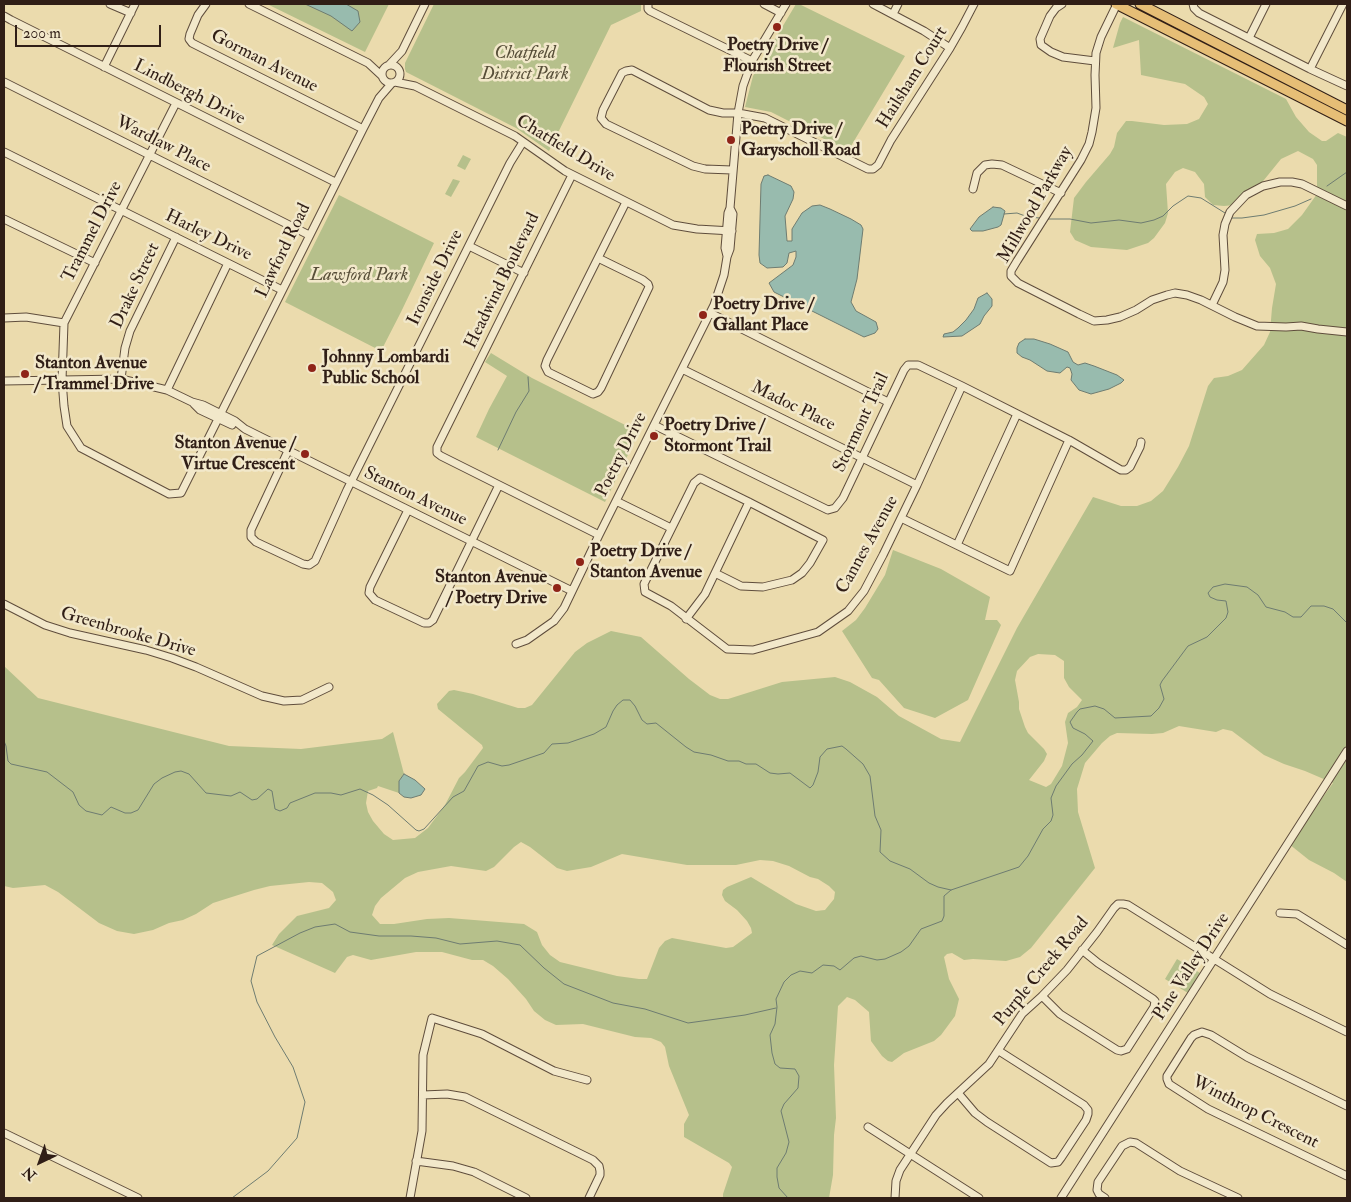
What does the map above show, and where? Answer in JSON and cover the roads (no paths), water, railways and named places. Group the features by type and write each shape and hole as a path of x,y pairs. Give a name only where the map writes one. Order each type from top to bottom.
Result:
{"main road":[{"path":"1116,4 1347,121"},
{"path":"1140,4 1347,110"}],"street":[{"path":"110,4 131,13"},
{"path":"104,67 135,4"},
{"name":"Gorman Avenue","path":"206,4 190,34 189,39 192,43 363,128"},
{"path":"249,4 368,63 386,81 393,82 399,78 402,51"},
{"path":"383,76 383,70 402,51 425,4"},
{"path":"648,4 650,12 752,61"},
{"path":"764,4 781,13"},
{"name":"Poetry Drive","path":"516,644 527,640 554,621 564,608 710,313 721,286 730,249 729,231 733,214 730,208 732,170 738,113 744,86 752,61 786,4"},
{"path":"873,4 924,31 950,48"},
{"path":"892,14 898,4"},
{"name":"Hailsham Court","path":"738,113 765,118 868,169 872,169 878,165 891,140 950,48 974,4"},
{"path":"1062,4 1050,16 1040,39 1041,45 1063,57 1096,61"},
{"name":"Millwood Parkway","path":"1116,4 1098,45 1096,108 1092,132 1082,160 1011,271 1011,276 1018,283 1094,321 1120,317 1152,300 1175,293 1187,294 1257,326 1301,326 1347,332"},
{"path":"1194,4 1194,8 1199,13 1347,86"},
{"path":"1249,38 1266,4"},
{"path":"1310,68 1342,4"},
{"name":"Lindbergh Drive","path":"4,16 335,182"},
{"path":"368,63 394,66 399,71"},
{"path":"732,170 705,169 693,166 606,124 601,118 622,73 632,70 709,110 723,113 738,113"},
{"name":"Chatfield Drive","path":"399,71 415,86"},
{"name":"Lawford Road","path":"379,98 383,76"},
{"name":"Wardlaw Place","path":"4,82 309,235"},
{"name":"Lawford Road","path":"62,380 67,426 81,448 169,494 181,493 335,182 379,98 393,82"},
{"name":"Chatfield Drive","path":"393,82 415,86 515,136 572,175 673,225 729,231"},
{"name":"Trammel Drive","path":"62,380 64,323 176,103"},
{"name":"Ironside Drive","path":"288,451 251,530 251,537 256,542 303,564 312,564 510,163 523,142"},
{"name":"Harley Drive","path":"4,152 282,290"},
{"path":"973,189 977,173 985,165 992,164 1002,165 1061,193"},
{"name":"Headwind Boulevard","path":"572,175 437,447 437,452 441,456 499,486 599,535"},
{"path":"1212,305 1223,282 1225,270 1223,244 1225,224 1230,212 1246,194 1263,186 1280,182 1292,182 1302,184 1347,206"},
{"path":"598,258 643,280 649,287 601,388 593,394 548,372 545,366 547,360 598,258 626,202"},
{"path":"4,218 95,263"},
{"name":"Drake Street","path":"121,379 125,348 130,331 176,237"},
{"path":"469,246 524,273"},
{"path":"167,390 228,263"},
{"path":"710,313 888,402"},
{"path":"4,318 26,317 64,323"},
{"name":"Stormont Trail","path":"654,425 828,510 835,508 843,498 888,402 908,365 918,365 962,386 1069,440 1118,469 1129,469 1141,442"},
{"name":"Madoc Place","path":"682,369 917,485"},
{"name":"Stanton Avenue","path":"4,381 121,379 167,390 192,402 200,410 234,421 245,429 288,451 572,591"},
{"name":"Cannes Avenue","path":"749,502 700,478 694,483 644,584 645,592 671,606 727,649 753,650 818,632 848,611 864,591 902,518 962,386"},
{"path":"957,545 1017,414"},
{"path":"902,518 1010,571 1069,440"},
{"path":"408,510 370,587 369,593 375,600 424,623 429,623 433,620 499,486"},
{"path":"616,502 671,528"},
{"path":"686,619 704,594 749,502 823,540 810,563 802,573 792,580 762,587 741,586 714,574"},
{"name":"Greenbrooke Drive","path":"4,604 45,625 172,658 262,696 284,702 302,700 330,688"},
{"name":"Pine Valley Drive","path":"1061,1198 1347,751"},
{"name":"Purple Creek Road","path":"895,1198 897,1177 936,1115 986,1067 999,1051 1019,1018 1069,968 1118,904 1128,905 1215,960"},
{"path":"1280,912 1297,914 1347,945"},
{"path":"1042,996 1060,1014 1117,1050 1127,1049 1154,1007 1155,1002 1082,950"},
{"path":"1215,960 1275,997 1347,1032"},
{"path":"410,1198 422,1131 423,1055 432,1018 482,1034 554,1071 587,1080"},
{"name":"Winthrop Crescent","path":"1347,1106 1247,1057 1207,1032 1194,1034 1167,1076 1169,1084 1208,1110 1347,1176"},
{"path":"958,1093 975,1113 994,1127 1050,1162 1058,1162 1086,1120 1088,1110 1084,1105 999,1051"},
{"path":"423,1095 447,1094 465,1098 593,1160 599,1166 600,1175 589,1198"},
{"path":"868,1127 979,1198"},
{"path":"4,1133 138,1198"},
{"path":"1105,1198 1097,1190 1098,1182 1122,1146 1130,1142 1136,1143 1180,1171 1238,1198"},
{"path":"416,1161 453,1166 474,1172 526,1198"}],"waterway":[{"path":"1327,186 1347,172"},
{"path":"1048,219 1070,219 1091,223 1119,220 1141,223 1163,216 1173,206 1188,196 1201,198 1225,213"},
{"path":"1232,218 1264,215 1311,199"},
{"path":"1004,214 1017,213 1028,217 1040,218"},
{"path":"498,450 516,412 529,391 528,377"},
{"path":"788,1198 779,1188 777,1177 777,1168 786,1153 789,1142 781,1111 784,1104 798,1088 799,1076 795,1069 780,1068 775,1064 770,1035 775,1024 776,999 784,982 791,975 800,971 812,973 823,965 834,966 840,970 854,958 861,956 877,960 885,959 901,952 909,946 921,929 942,921 944,916 944,896 951,890 1019,867 1028,856 1043,829 1051,821 1053,815 1051,798 1056,786 1072,764 1093,741 1085,734 1073,728 1070,722 1080,709 1095,706 1104,709 1115,718 1151,716 1164,699 1160,685 1162,681 1188,646 1207,637 1226,618 1228,612 1226,601 1210,597 1208,593 1213,587 1225,584 1247,587 1258,595 1266,607 1285,612 1293,617 1301,617 1311,606 1324,606 1333,609 1347,623"},
{"path":"4,741 8,761 11,764 47,772 73,792 79,805 86,811 102,815 111,807 125,813 138,810 154,784 162,778 181,771 189,774 206,793 231,796 240,792 252,800 257,799 268,789 272,791 275,809 280,811 287,808 290,803 315,793 341,795 360,789 388,805 419,831 424,829 453,797 464,791 478,766 488,762 502,766 509,765 544,753 552,744 568,743 594,734 606,727 617,705 623,700 630,700 642,720 647,724 656,723 694,752 728,761 756,764 770,773 790,773 810,788 818,772 820,757 827,749 842,746 863,764 870,776 875,816 881,830 880,852 890,861 910,869 929,883 951,890"},
{"path":"232,1198 268,1171 297,1138 305,1102 293,1067 257,1002 251,981 257,956 315,927 335,924 350,932 379,936 436,938 460,944 497,941 520,945 564,984 613,1003 645,1009 688,1023 745,1015 776,1008"}],"place":[{"name":"Poetry Drive / Flourish Street","path":"777,27"},
{"name":"Poetry Drive / Garyscholl Road","path":"731,140"},
{"name":"Poetry Drive / Gallant Place","path":"703,315"},
{"name":"Johnny Lombardi Public School","path":"312,368"},
{"name":"Stanton Avenue / Trammel Drive","path":"25,374"},
{"name":"Poetry Drive / Stormont Trail","path":"654,436"},
{"name":"Stanton Avenue / Virtue Crescent","path":"305,454"},
{"name":"Poetry Drive / Stanton Avenue","path":"580,562"},
{"name":"Stanton Avenue / Poetry Drive","path":"557,588"}],"park label":[{"name":"Chatfield District Park","path":"525,64"},
{"name":"Lawford Park","path":"359,276"}]}
